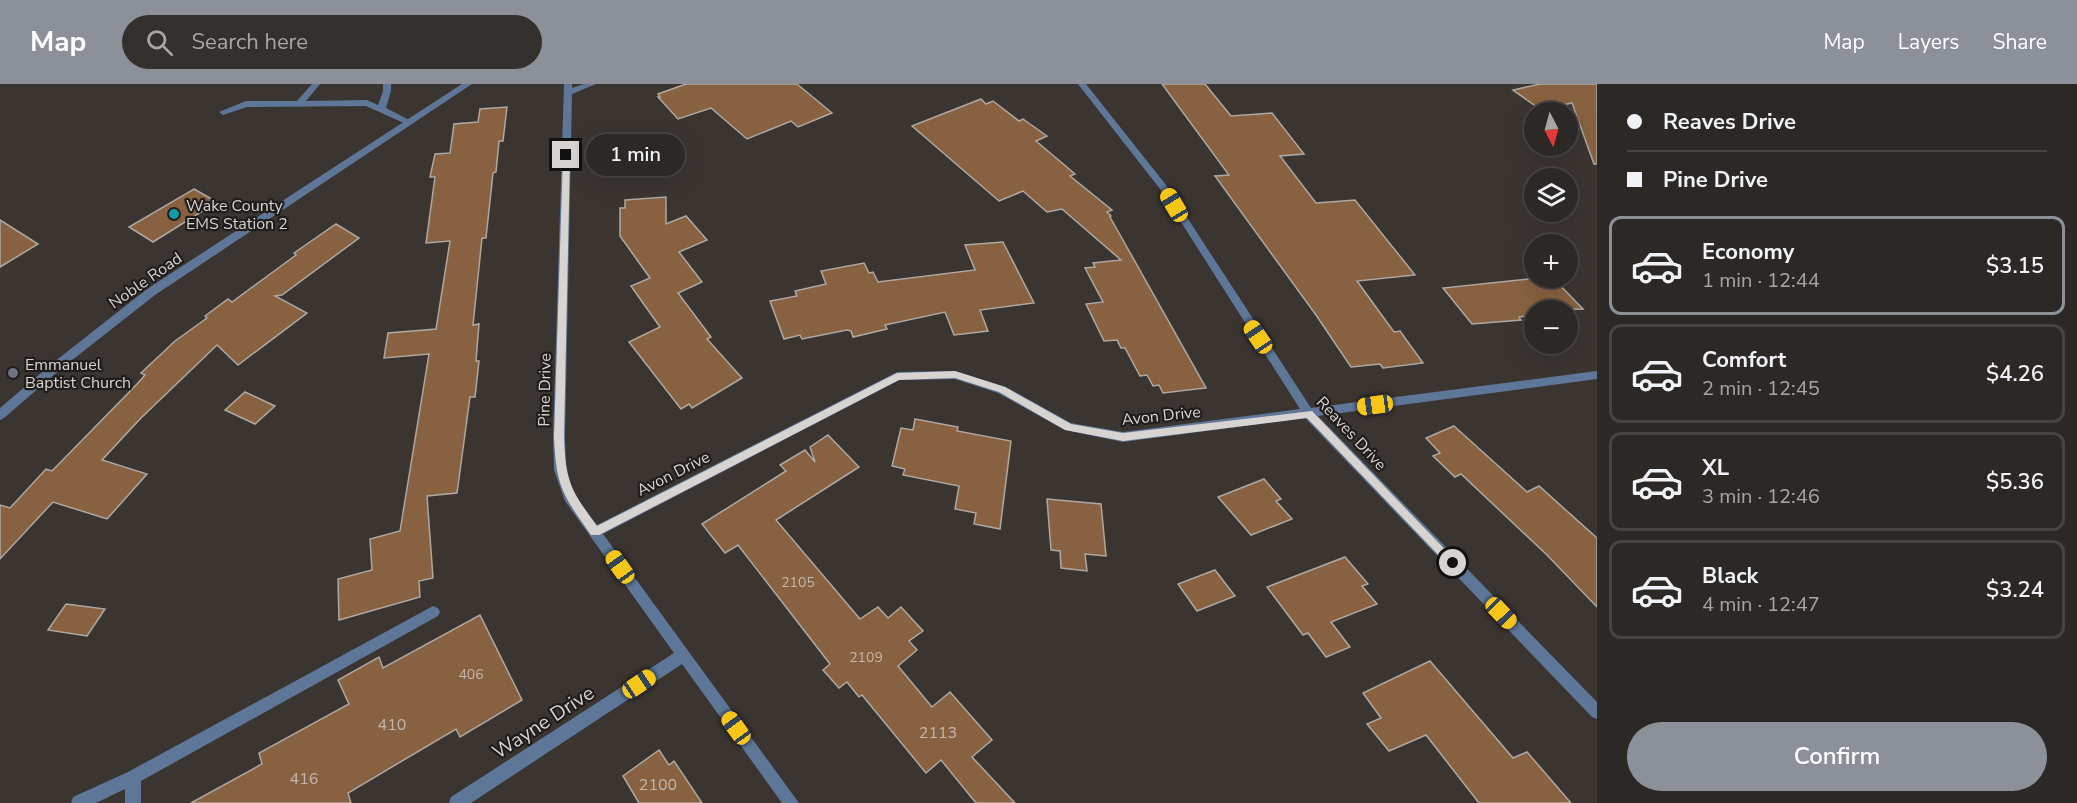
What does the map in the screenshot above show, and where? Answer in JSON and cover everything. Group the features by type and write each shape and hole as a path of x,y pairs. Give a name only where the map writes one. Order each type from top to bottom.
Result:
{"street":[{"path":"300,103 316,84"},
{"path":"381,109 387,84"},
{"name":"Noble Road","path":"0,415 58,365 151,292 468,84"},
{"path":"568,88 592,84"},
{"name":"Reaves Drive","path":"1082,84 1163,187 1309,414 1597,712"},
{"name":"Pine Drive","path":"568,88 560,470 569,496 791,803"},
{"path":"223,111 246,104 368,103 409,122"},
{"name":"Avon Drive","path":"595,532 897,376 955,375 1002,390 1069,428 1123,437 1597,375"},
{"path":"79,803 133,777 433,612"},
{"name":"Wayne Drive","path":"459,802 682,655"},
{"path":"133,777 133,803"}],"building":[{"path":"686,84 797,84 832,113 798,127 791,121 747,139 711,108 678,119 658,97 660,97 658,94"},
{"path":"1162,84 1205,84 1231,116 1272,113 1304,154 1280,156 1316,203 1355,200 1415,275 1357,281 1394,332 1400,331 1423,363 1383,368 1380,364 1351,367 1215,176 1229,175"},
{"path":"1540,84 1597,84 1597,164 1594,164 1578,120 1578,102 1530,102 1513,90"},
{"path":"981,99 986,104 993,101 1019,121 1023,119 1047,136 1036,141 1075,174 1070,176 1112,210 1107,212 1206,388 1163,393 1159,385 1153,386 1147,375 1140,376 1125,348 1121,348 1117,340 1104,341 1086,304 1103,302 1085,268 1095,267 1093,263 1121,260 1062,209 1047,212 1023,191 999,201 912,126"},
{"path":"507,107 503,141 499,141 496,172 493,173 486,238 482,238 473,325 479,324 476,361 479,361 475,397 470,397 457,493 427,496 433,578 419,581 420,597 339,620 338,579 372,570 370,539 400,531 429,354 384,358 388,333 436,329 450,241 426,243 435,177 430,177 435,154 450,153 454,124 478,122 480,109"},
{"name":"Wake County EMS Station 2","path":"194,189 217,202 153,242 129,227"},
{"path":"666,197 666,224 686,216 707,240 679,252 702,282 678,293 711,337 707,339 742,378 692,408 689,404 681,409 629,342 660,327 631,286 650,278 620,236 620,208 625,208 625,200"},
{"path":"0,220 38,244 0,267"},
{"path":"336,224 359,238 282,295 275,296 307,313 238,365 217,345 140,419 102,460 147,474 107,519 53,502 0,559 0,505 10,508 46,469 52,471 138,383 145,375 141,373 175,341 207,318 205,316 228,299 232,302 296,255 294,253"},
{"path":"1003,242 1034,303 980,310 988,331 954,335 945,312 885,325 887,329 853,337 851,331 847,330 802,339 800,335 784,339 770,301 797,296 795,291 826,284 821,271 864,263 869,273 873,272 878,282 975,270 965,245"},
{"path":"1524,279 1524,288 1563,288 1574,300 1524,300 1524,316 1519,317 1521,320 1472,324 1443,288"},
{"path":"245,392 275,406 255,424 225,410"},
{"path":"915,419 958,427 957,431 1011,441 1000,529 974,524 976,513 955,509 959,486 903,475 905,469 892,466 901,428 913,430"},
{"path":"1454,426 1527,492 1539,486 1597,538 1597,607 1547,555 1461,474 1455,477 1433,456 1440,453 1426,438"},
{"path":"828,435 859,467 776,520 860,619 878,607 888,618 901,607 923,631 909,641 917,650 898,666 932,707 950,692 992,740 972,757 1015,803 976,803 941,760 926,773 862,695 859,697 847,682 839,688 823,670 830,664 738,545 725,553 702,524 786,471 780,465 805,450 815,462 810,447"},
{"path":"1264,479 1281,499 1276,501 1292,519 1251,535 1218,497"},
{"path":"1047,499 1101,504 1106,556 1085,554 1087,571 1061,568 1060,551 1051,550"},
{"path":"1345,557 1368,584 1362,586 1377,604 1331,622 1350,647 1326,657 1308,633 1303,635 1267,587"},
{"path":"1215,570 1235,596 1197,611 1178,584"},
{"path":"66,604 105,609 87,636 48,630"},
{"path":"480,615 522,700 460,737 456,729 348,793 351,803 191,803 262,764 259,753 349,704 338,680 379,657 383,668"},
{"path":"1430,661 1513,758 1527,752 1571,803 1479,803 1426,735 1389,751 1367,724 1381,718 1363,693"},
{"path":"659,750 669,765 674,761 702,803 639,803 623,776"}],"place":[{"name":"Wake County EMS Station 2","path":"174,214"},
{"name":"Emmanuel Baptist Church","path":"13,373"}],"route":[{"path":"566,155 560,470 569,496 595,532 897,376 955,375 1002,390 1069,428 1123,437 1309,414 1453,563"}]}
